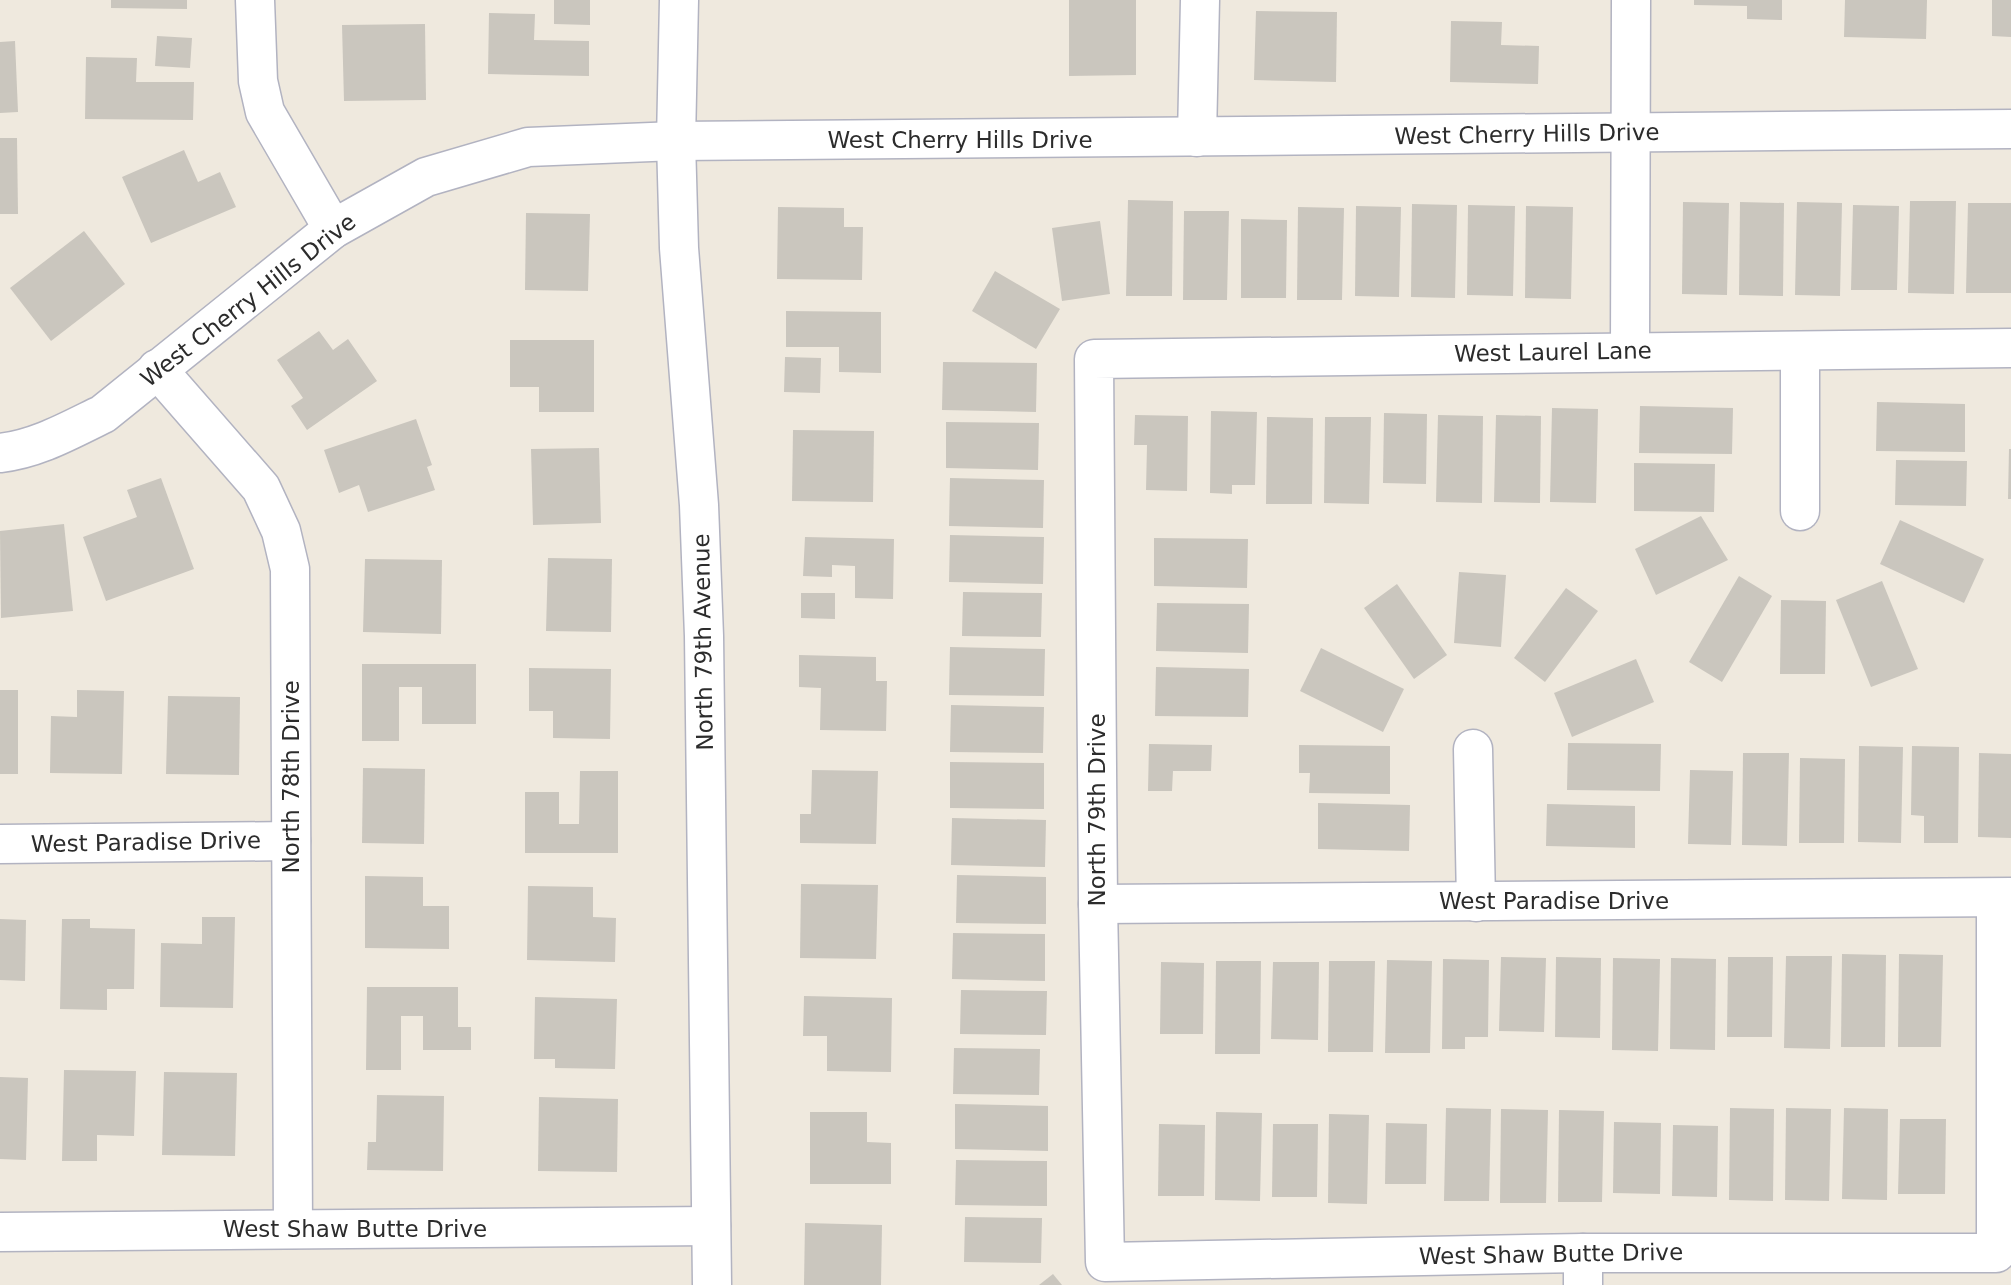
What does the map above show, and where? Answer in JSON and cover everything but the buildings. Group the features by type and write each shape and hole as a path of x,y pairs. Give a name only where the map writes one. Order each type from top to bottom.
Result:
{"street":[{"path":"255,0 258,81 265,112 333,229"},
{"name":"North 79th Avenue","path":"679,0 676,141 679,248 699,505 703,608 712,1285"},
{"path":"1197,137 1200,0"},
{"path":"1630,351 1631,0"},
{"name":"West Cherry Hills Drive","path":"0,453 17,451 59,436 103,414 333,229 426,177 528,147 676,141 2011,129"},
{"name":"West Laurel Lane","path":"1094,359 2011,348"},
{"path":"1800,351 1800,511"},
{"name":"North 79th Drive","path":"1094,359 1098,904 1105,1262"},
{"name":"North 78th Drive","path":"157,369 261,488 281,531 290,569 293,1229"},
{"path":"1474,749 1476,902"},
{"name":"West Paradise Drive","path":"0,844 291,841"},
{"name":"West Shaw Butte Drive","path":"1105,1262 1583,1269 1996,1253 2003,897"},
{"name":"West Paradise Drive","path":"1098,904 2003,897"},
{"name":"West Shaw Butte Drive","path":"0,1232 711,1226"}]}
